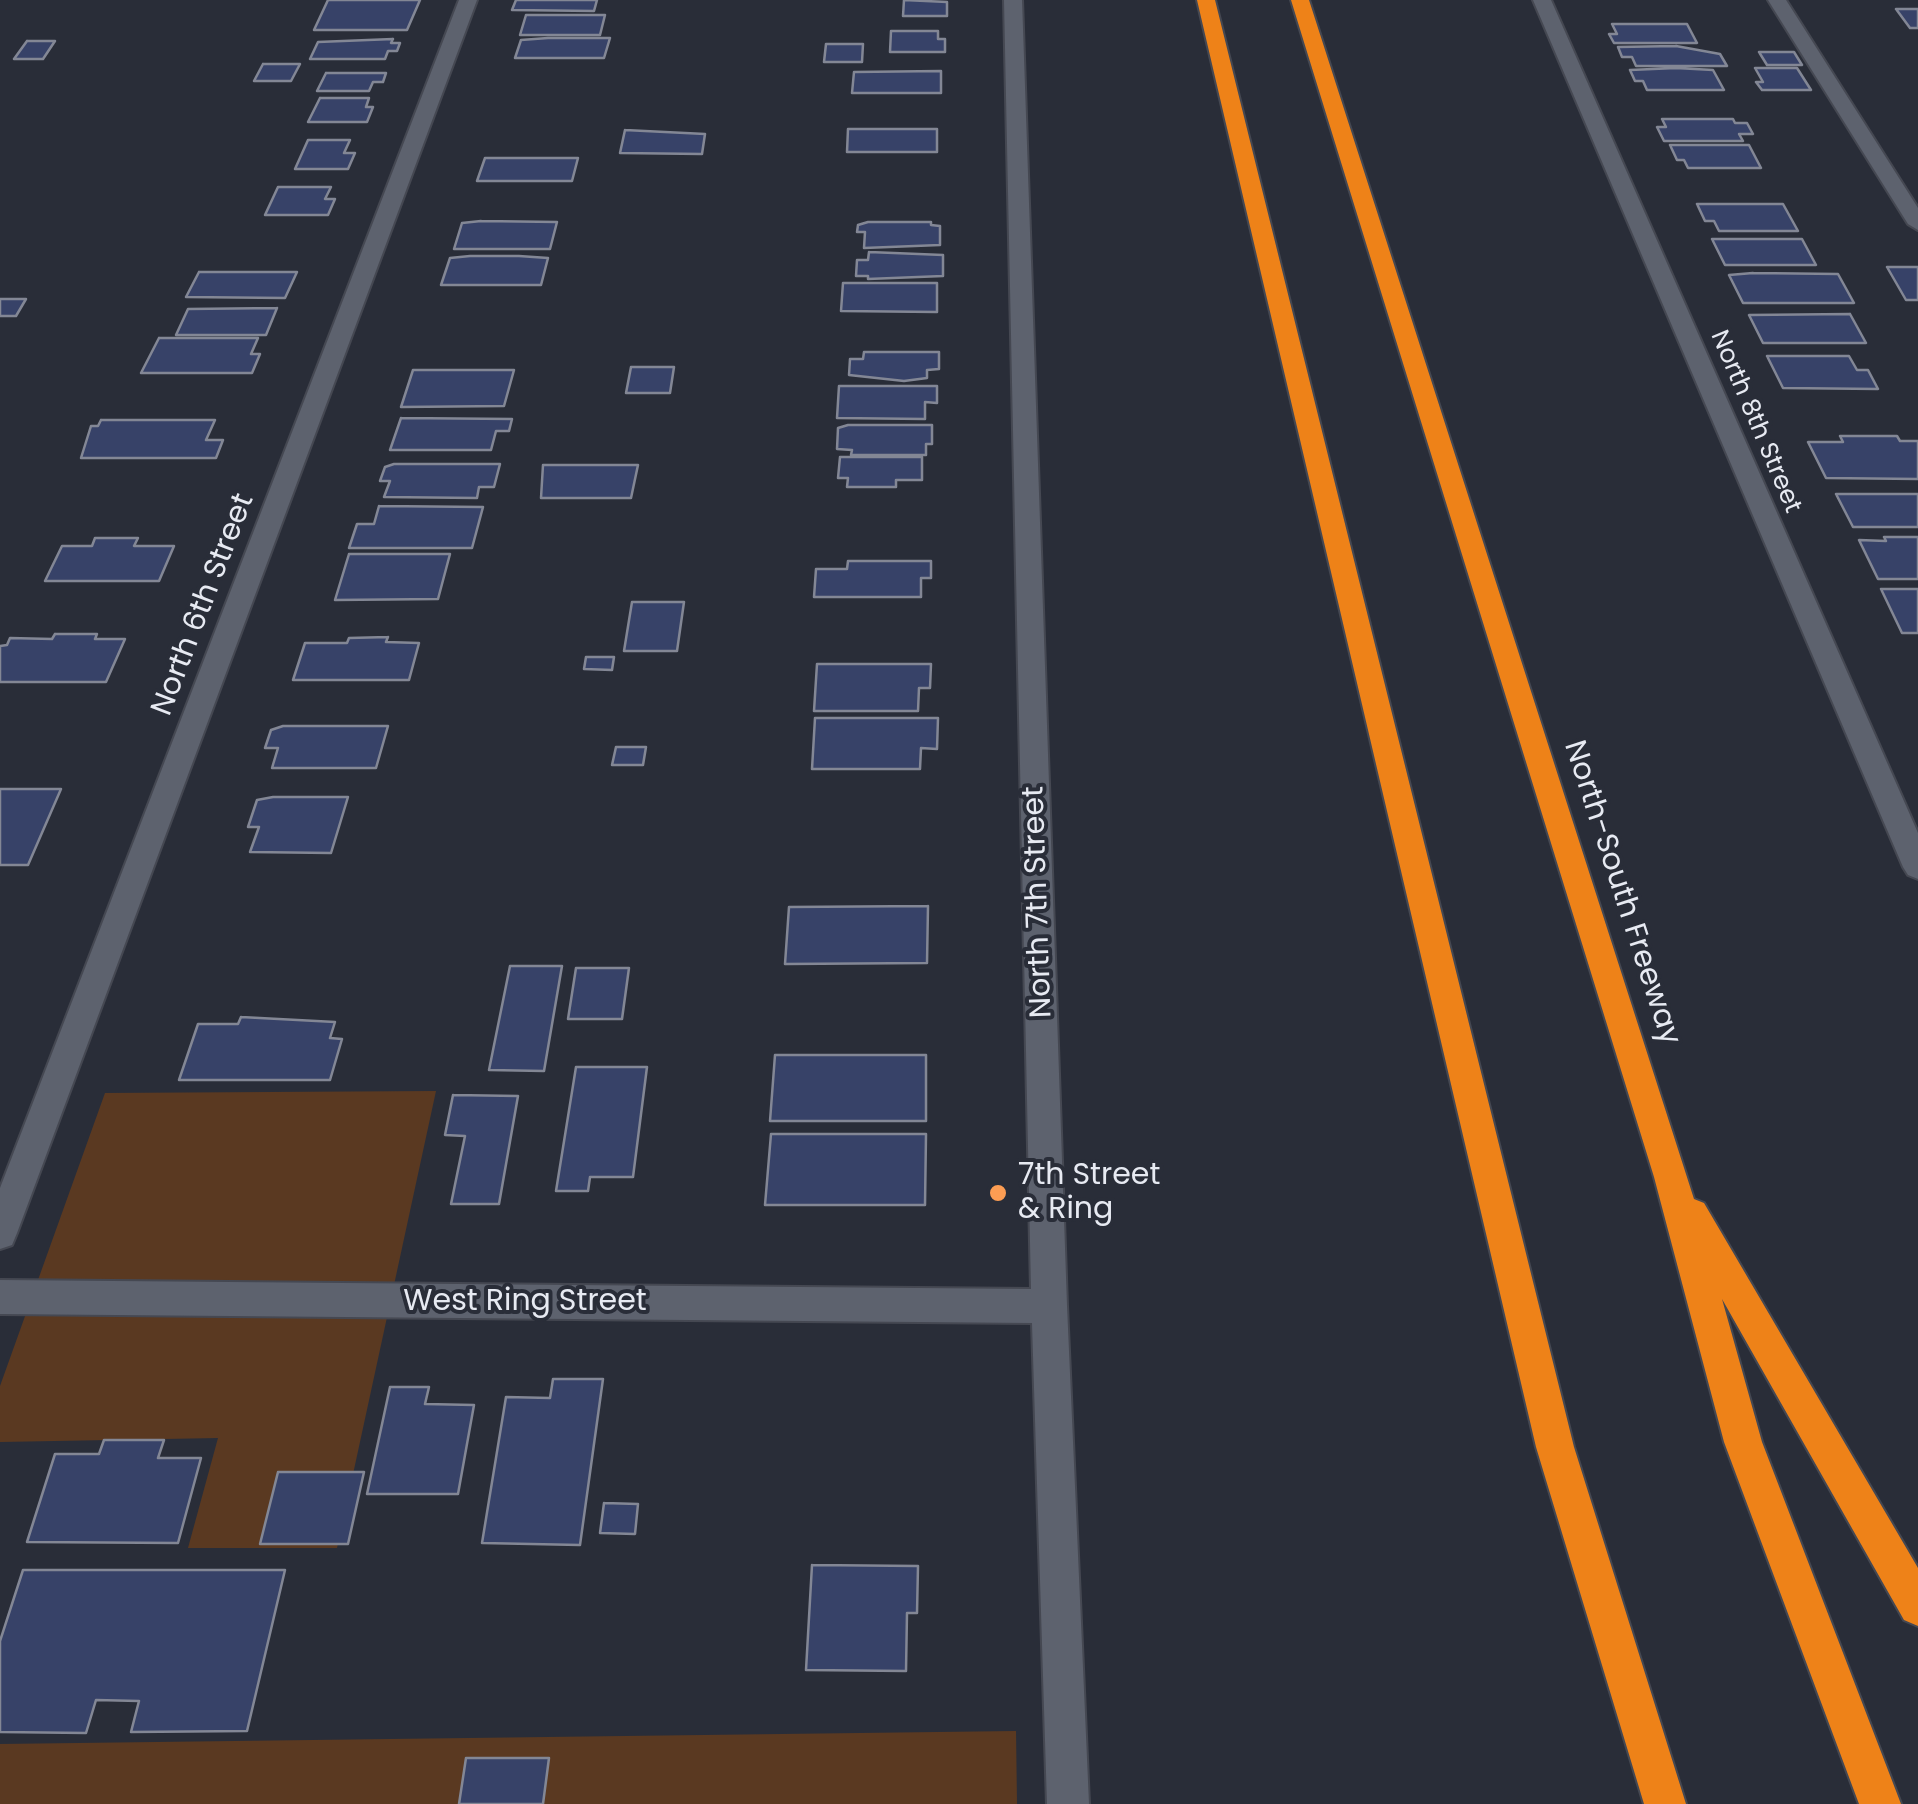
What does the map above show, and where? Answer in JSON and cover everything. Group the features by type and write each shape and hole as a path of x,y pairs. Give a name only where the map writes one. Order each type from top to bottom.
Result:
{"highway":[{"path":"1206,0 1555,1447 1665,1804"},
{"name":"North-South Freeway","path":"1300,0 1671,1178 1743,1442 1880,1804"},
{"path":"1671,1178 1918,1606"}],"street":[{"name":"North 6th Street","path":"0,1233 468,0"},
{"name":"North 7th Street","path":"1013,0 1049,1306 1068,1804"},
{"name":"North 8th Street","path":"1542,0 1918,866"},
{"path":"1777,0 1918,224"},
{"name":"West Ring Street","path":"0,1297 1049,1306"}],"shaded area":[{"path":"436,1091 337,1548 188,1548 218,1438 0,1442 0,1386 105,1093"},
{"path":"1016,1731 1017,1804 0,1804 0,1744"}],"building":[{"path":"328,0 420,0 407,30 314,30"},
{"path":"516,0 597,0 594,11 512,10"},
{"path":"904,0 947,2 947,16 903,16"},
{"path":"1896,9 1918,9 1918,28 1910,28"},
{"path":"526,15 605,15 600,35 520,35"},
{"path":"1612,24 1687,24 1697,43 1614,43 1609,34 1617,34"},
{"path":"891,31 938,31 938,39 945,39 945,52 890,52"},
{"path":"610,38 604,58 515,58 521,40"},
{"path":"393,39 391,43 400,43 397,51 388,51 385,59 310,59 318,42"},
{"path":"27,41 55,41 43,59 14,59"},
{"path":"826,44 863,44 862,62 824,62"},
{"path":"1676,46 1720,54 1727,66 1636,66 1632,57 1622,57 1618,47"},
{"path":"1759,52 1794,52 1802,65 1767,65"},
{"path":"263,64 300,64 291,81 254,81"},
{"path":"1755,68 1797,68 1811,90 1762,90 1756,82 1763,82"},
{"path":"1630,70 1713,70 1724,90 1647,90 1643,81 1635,81"},
{"path":"941,71 941,93 852,93 854,72"},
{"path":"326,73 386,73 383,82 373,82 369,91 317,91"},
{"path":"320,98 369,98 366,107 373,107 367,122 308,122"},
{"path":"1662,119 1733,119 1735,123 1747,123 1753,134 1739,134 1743,141 1664,141 1657,127 1666,127"},
{"path":"848,129 937,129 937,152 847,152"},
{"path":"625,130 705,134 702,154 620,153"},
{"path":"308,140 350,140 344,153 355,153 348,169 295,169"},
{"path":"1670,145 1749,145 1761,168 1688,168 1684,160 1677,160"},
{"path":"485,158 578,158 572,181 477,181"},
{"path":"278,187 331,187 325,199 335,199 328,215 265,215"},
{"path":"1697,204 1783,204 1798,231 1719,231 1714,221 1705,221"},
{"path":"557,222 550,249 454,249 462,223"},
{"path":"931,222 940,226 940,245 864,248 865,232 857,232 858,225"},
{"path":"1712,239 1802,239 1816,265 1725,265"},
{"path":"869,252 943,255 943,276 856,276 857,260 868,260"},
{"path":"450,258 548,258 541,285 441,285"},
{"path":"1887,267 1918,267 1918,300 1906,300"},
{"path":"199,272 297,272 285,298 186,297"},
{"path":"1838,274 1854,303 1743,303 1729,275"},
{"path":"843,283 937,283 937,312 841,311"},
{"path":"0,299 26,299 16,316 0,316"},
{"path":"277,308 266,335 176,335 188,309"},
{"path":"1850,314 1866,343 1763,343 1749,315"},
{"path":"159,338 258,338 251,354 260,354 252,373 141,373"},
{"path":"864,352 939,352 939,369 927,370 927,378 904,381 849,375 850,359 863,359"},
{"path":"1767,356 1849,356 1857,370 1868,370 1878,389 1783,388"},
{"path":"631,367 674,367 670,393 626,393"},
{"path":"413,370 514,370 504,406 401,407"},
{"path":"839,386 937,386 937,403 925,402 925,419 837,418"},
{"path":"401,418 512,419 509,431 496,431 491,450 390,450"},
{"path":"101,420 215,420 206,440 223,440 216,458 81,458 91,426 98,426"},
{"path":"932,425 932,444 926,444 926,455 851,455 852,450 837,449 838,428"},
{"path":"1840,436 1897,436 1900,441 1918,441 1918,479 1826,478 1808,442 1843,442"},
{"path":"840,457 922,457 922,480 896,480 896,487 847,487 848,478 838,478"},
{"path":"500,464 494,487 479,487 477,498 384,497 390,481 380,481 385,467"},
{"path":"543,465 638,465 631,498 541,498"},
{"path":"1836,494 1918,494 1918,527 1853,527"},
{"path":"379,506 483,507 472,548 349,548 357,524 374,524"},
{"path":"1884,537 1918,537 1918,579 1878,579 1859,540 1886,541"},
{"path":"95,538 138,538 134,546 174,546 159,581 45,581 62,546 92,546"},
{"path":"349,554 450,554 438,599 335,600"},
{"path":"848,561 931,561 931,578 921,578 921,597 814,597 816,569 847,569"},
{"path":"1881,589 1918,589 1918,633 1902,633"},
{"path":"632,602 684,602 677,651 624,651"},
{"path":"55,634 125,639 106,682 0,682 0,646 7,645 10,638 52,639"},
{"path":"388,637 386,642 419,643 409,680 293,680 305,643 347,643 349,638"},
{"path":"586,657 614,657 612,670 584,669"},
{"path":"817,664 931,664 930,688 919,688 918,711 814,711"},
{"path":"815,718 938,718 937,749 921,748 920,769 812,769"},
{"path":"283,726 388,726 376,768 272,768 278,748 265,748 271,730"},
{"path":"616,747 646,747 643,765 612,765"},
{"path":"0,789 61,789 28,865 0,865"},
{"path":"348,797 331,853 250,852 259,827 248,827 257,800"},
{"path":"928,906 927,963 785,964 789,907"},
{"path":"510,966 562,966 544,1071 489,1070"},
{"path":"576,968 629,968 622,1019 568,1019"},
{"path":"241,1017 335,1022 330,1038 342,1039 330,1080 179,1080 198,1024 238,1024"},
{"path":"775,1055 926,1055 926,1121 770,1121"},
{"path":"576,1067 647,1067 633,1177 590,1177 588,1191 556,1191"},
{"path":"453,1095 518,1096 499,1204 451,1204 465,1136 445,1135"},
{"path":"771,1134 926,1134 925,1205 765,1205"},
{"path":"553,1379 603,1379 580,1545 482,1543 506,1397 550,1398"},
{"path":"390,1387 429,1387 425,1404 474,1405 458,1494 367,1494"},
{"path":"104,1440 164,1440 158,1458 201,1458 178,1543 27,1542 55,1454 99,1454"},
{"path":"278,1472 364,1472 348,1544 260,1544"},
{"path":"604,1503 638,1504 635,1534 600,1533"},
{"path":"812,1565 918,1566 917,1613 907,1613 906,1671 806,1670"},
{"path":"23,1570 285,1570 247,1731 131,1732 139,1701 96,1700 86,1733 0,1732 0,1641"},
{"path":"466,1758 549,1758 543,1804 459,1804"}],"place":[{"name":"7th Street & Ring","path":"998,1193"}]}
